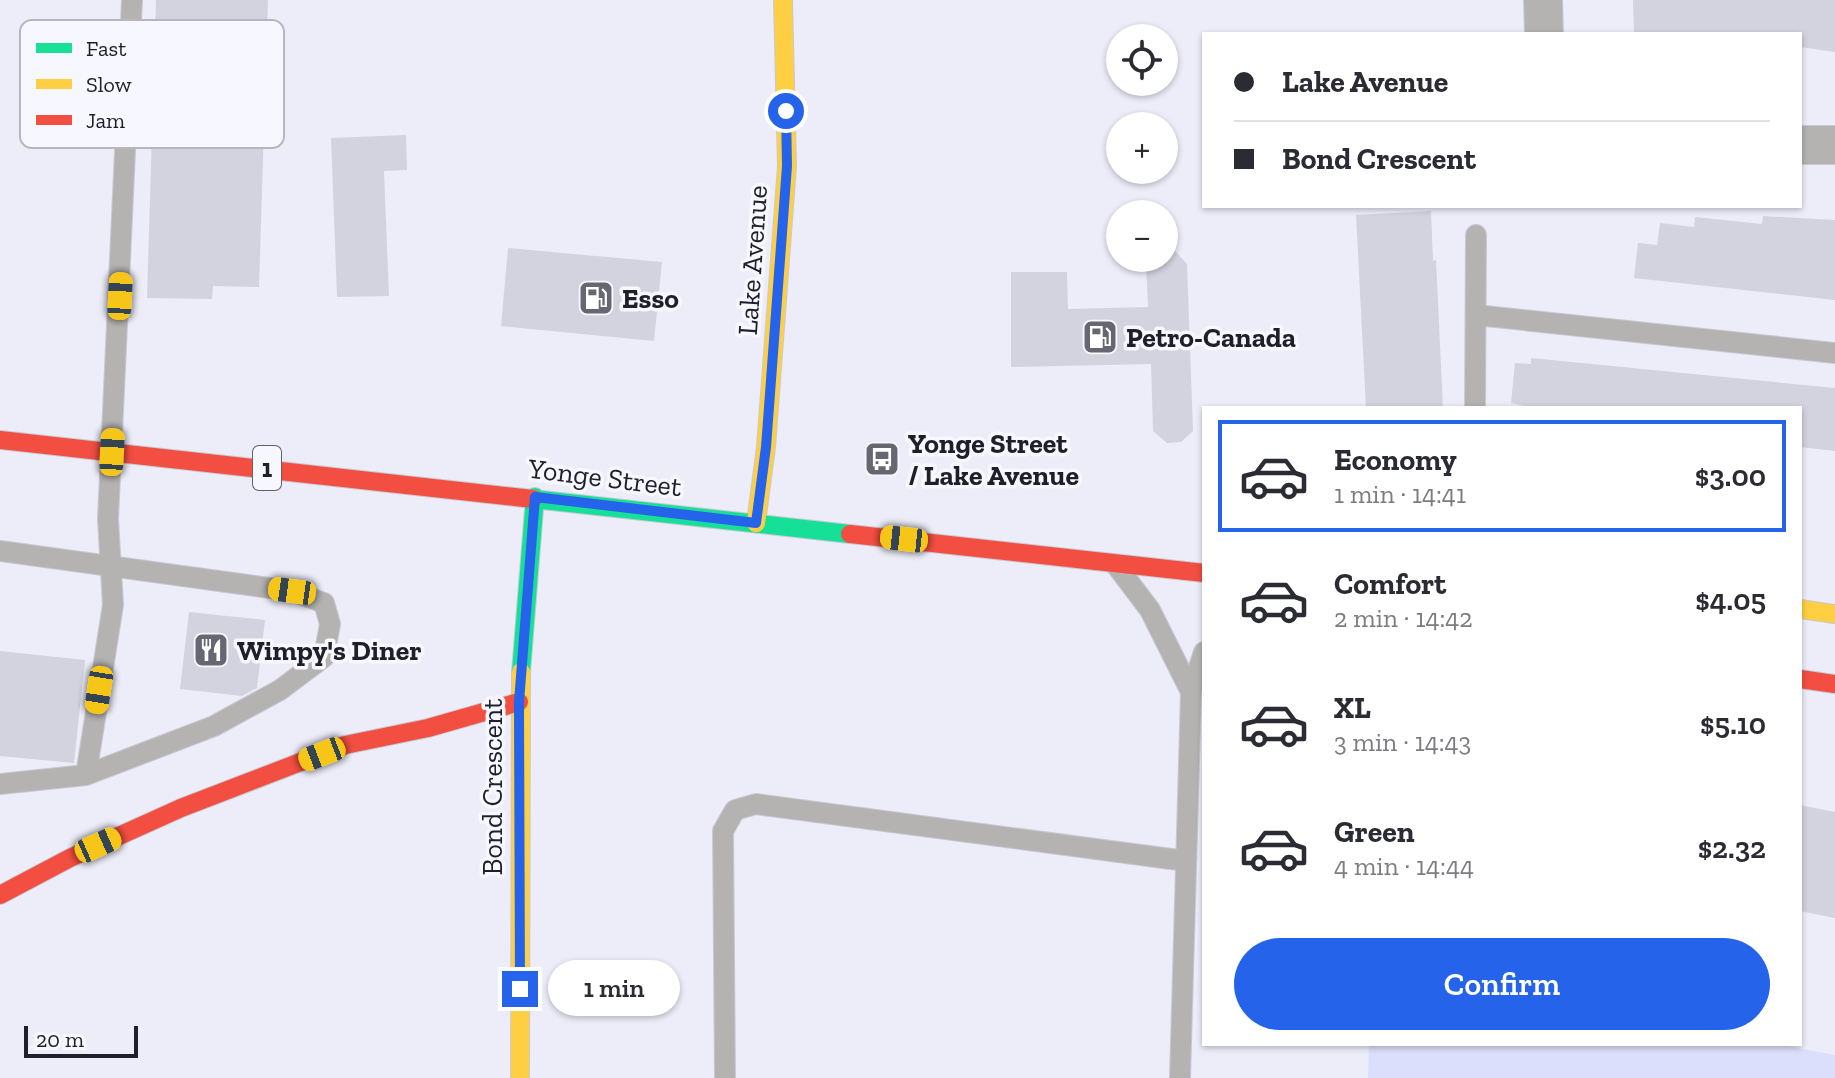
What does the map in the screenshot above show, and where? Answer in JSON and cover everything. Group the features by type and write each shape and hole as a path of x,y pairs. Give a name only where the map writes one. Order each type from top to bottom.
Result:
{"street":[{"name":"Lake Avenue","path":"756,523 766,447 787,166 783,0"},
{"path":"1543,0 1544,32"},
{"path":"1802,145 1835,145"},
{"name":"Yonge Street","path":"0,440 1202,573"},
{"name":"Bond Crescent","path":"520,1078 519,702 535,497"},
{"path":"1802,609 1835,614"},
{"path":"1802,679 1835,684"},
{"path":"0,895 70,858 181,808 345,745 428,728 519,702"}],"lane":[{"path":"131,20 132,0"},
{"path":"86,775 113,605 108,519 125,148"},
{"path":"1475,406 1476,235"},
{"path":"1476,315 1835,353"},
{"path":"0,551 292,591 324,603 330,624 324,657 280,690 214,726 86,775 0,784"},
{"path":"1115,563 1150,610 1191,692"},
{"path":"1180,1078 1191,692 1202,658"},
{"path":"725,1078 723,831 735,810 756,804 1186,861"}],"shaded area":[{"path":"1369,1046 1787,1046 1835,1055 1835,1078 1368,1078"}],"building":[{"path":"156,0 268,0 267,20 155,20"},
{"path":"1633,0 1835,0 1835,52 1802,47 1802,32 1634,32"},
{"path":"406,135 407,170 384,171 389,296 337,297 331,138"},
{"path":"152,148 263,148 259,287 213,286 212,299 147,298"},
{"path":"1431,211 1443,406 1366,406 1356,215"},
{"path":"1763,216 1835,220 1835,300 1634,278 1638,243 1657,245 1660,223 1694,227 1695,217 1762,224"},
{"path":"508,248 662,262 654,341 501,326"},
{"name":"Petro-Canada","path":"1178,254 1187,264 1193,431 1181,442 1167,443 1153,431 1151,364 1011,367 1011,272 1067,272 1068,309 1148,307 1146,272 1178,272"},
{"path":"1531,358 1835,388 1835,451 1802,447 1802,406 1525,406 1511,403 1515,363 1531,364"},
{"path":"189,612 265,620 257,688 242,696 180,689"},
{"path":"0,651 85,660 74,763 0,756"},
{"path":"1802,805 1835,812 1835,918 1802,911"}],"traffic: fast":[{"path":"521,672 535,497"},
{"path":"533,499 850,534"}],"traffic: slow":[{"path":"756,523 766,447 787,166 783,0"},
{"path":"1802,609 1835,614"},
{"path":"520,1078 521,672"}],"traffic: jam":[{"path":"0,440 533,499"},
{"path":"850,534 1202,573"},
{"path":"1802,679 1835,684"},
{"path":"0,895 70,858 181,808 345,745 428,728 519,702"}],"place":[{"name":"Esso","path":"596,298"},
{"name":"Petro-Canada","path":"1100,337"},
{"name":"Yonge Street / Lake Avenue","path":"882,459"},
{"name":"Wimpy's Diner","path":"211,650"}],"route":[{"path":"520,989 519,702 535,497 756,523 766,447 787,166 786,111"}]}
